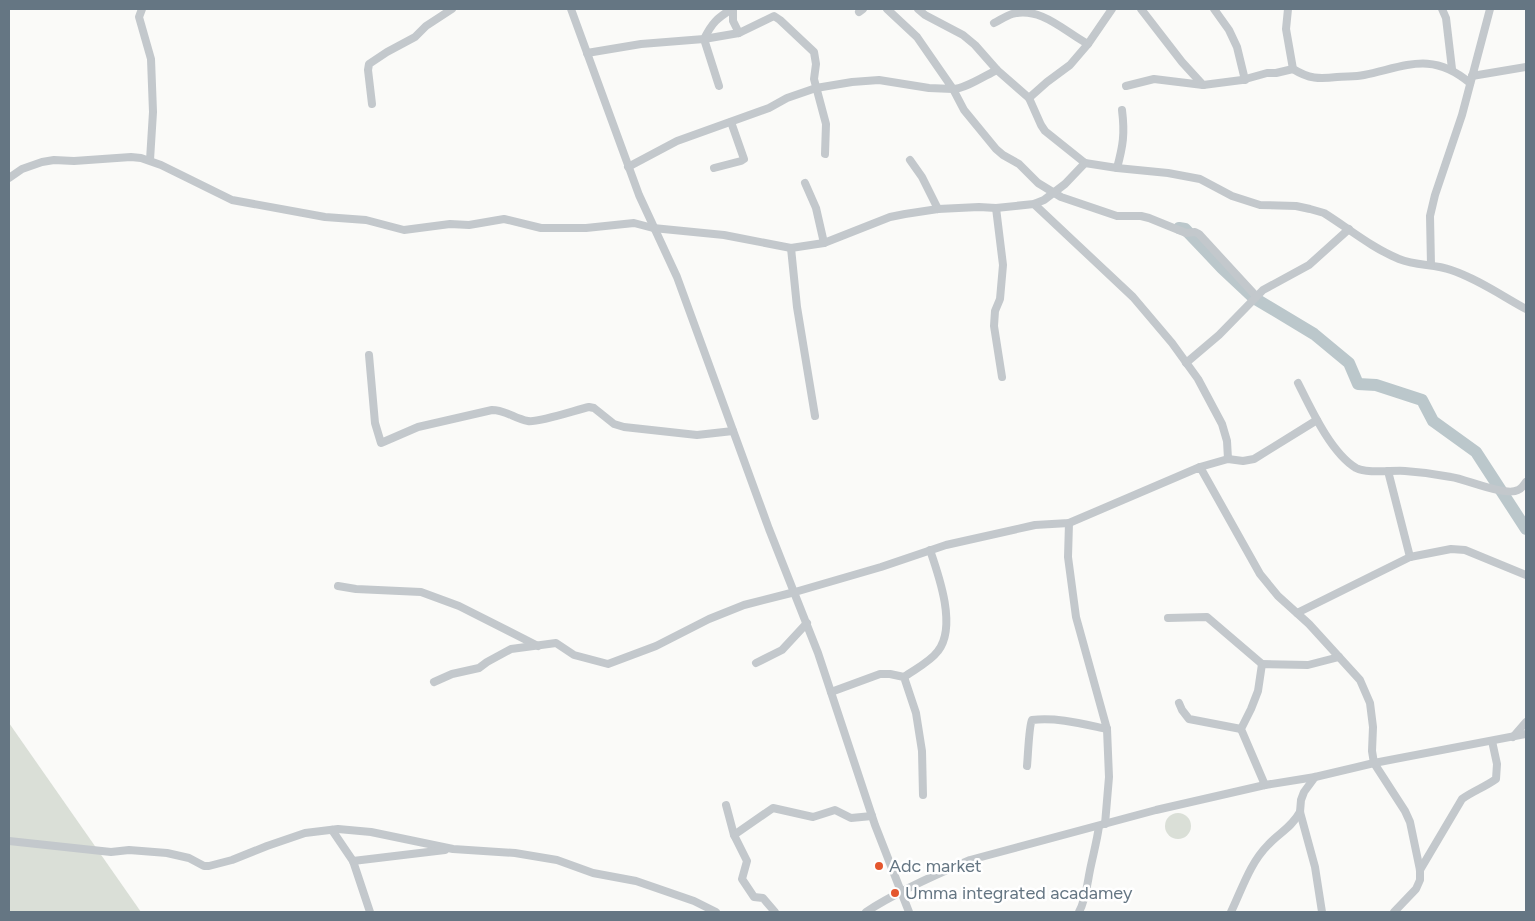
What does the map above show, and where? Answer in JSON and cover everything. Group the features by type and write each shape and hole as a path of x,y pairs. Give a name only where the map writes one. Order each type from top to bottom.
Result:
{"street":[{"path":"142,9 139,17 151,59 152,112 150,160"},
{"path":"372,104 369,64 415,37 426,26 452,9"},
{"path":"571,9 628,167 653,228 677,277 769,529 818,652 872,816 909,912"},
{"path":"719,86 704,39 710,26 718,17 732,9 733,21 739,33"},
{"path":"887,9 917,37 953,89 964,110 996,148 1003,155 1019,164 1038,183 1061,197 1117,216 1141,216 1186,233 1195,232 1199,234 1256,296"},
{"path":"918,9 975,45 997,70 1029,98 1040,125 1045,131 1085,163 1168,173 1200,179 1232,196 1260,205 1296,206 1316,210 1324,213 1384,252 1415,264 1431,265 1452,271 1479,282 1526,309"},
{"path":"1029,98 1070,65 1088,44 1112,9"},
{"path":"1141,9 1182,62 1203,85"},
{"path":"1214,9 1237,46 1245,80"},
{"path":"1288,9 1286,29 1293,69"},
{"path":"1442,9 1446,18 1452,69"},
{"path":"1431,265 1430,216 1435,195 1462,115 1490,9"},
{"path":"994,23 1011,14 1024,12 1051,20 1077,39 1088,44"},
{"path":"587,52 641,44 704,39 739,33 774,16 814,52 816,58 814,79 826,124 825,154"},
{"path":"1126,86 1154,79 1203,85 1245,80 1267,73 1293,69 1305,76 1317,79 1362,75 1410,64 1435,64 1452,69 1471,79 1526,67"},
{"path":"628,167 677,141 769,108 787,98 816,88 879,80 930,88 957,89 997,70"},
{"path":"1117,168 1124,138 1122,110"},
{"path":"714,168 744,159 731,122"},
{"path":"9,178 22,169 54,160 74,161 131,157 150,160 232,200 325,217 366,220 404,230 450,224 469,225 504,219 541,228 586,228 634,223 653,228 724,235 791,248 824,243 890,217 938,209 996,208 1034,204 1044,200 1065,184 1085,163"},
{"path":"910,160 922,177 938,209"},
{"path":"805,183 816,208 824,243"},
{"path":"1034,204 1133,297 1172,343 1198,379 1222,424 1228,441 1228,459"},
{"path":"996,208 1002,265 1000,299 995,311 994,326 1002,377"},
{"path":"1186,363 1219,335 1256,296 1272,284 1309,265 1349,229"},
{"path":"791,248 797,307 815,416"},
{"path":"369,355 375,423 381,443 418,427 492,410 501,410 532,422 589,407 594,408 614,424 624,427 697,435 733,431"},
{"path":"1298,384 1332,444 1355,467 1365,471 1405,471 1454,477 1481,486 1507,491 1518,490 1526,482"},
{"path":"434,682 452,674 479,668 511,649 556,643 574,655 608,664 656,646 709,619 744,605 795,592 946,545 1035,525 1069,523 1200,467 1228,459 1244,461 1254,459 1317,420"},
{"path":"1200,467 1260,574 1278,596 1309,624 1360,680 1370,703 1374,763 1410,822 1420,870 1420,880 1416,889 1394,912"},
{"path":"1388,471 1410,557"},
{"path":"1069,523 1068,557 1076,616 1107,729 1109,777 1102,825 1090,868 1084,903 1079,912"},
{"path":"1297,613 1410,557 1451,549 1465,550 1526,575"},
{"path":"831,692 880,674 904,677 938,652 944,641 946,629 945,604 941,581 930,550"},
{"path":"338,586 421,592 459,606 538,646"},
{"path":"1168,618 1207,617 1262,664 1308,665 1339,657"},
{"path":"756,663 782,650 806,623"},
{"path":"1241,729 1258,691 1262,664"},
{"path":"904,677 916,713 922,751 923,795"},
{"path":"1179,703 1189,719 1241,729"},
{"path":"1027,766 1030,747 1030,724 1032,720 1070,722 1107,729"},
{"path":"1513,737 1526,722"},
{"path":"1241,729 1265,784"},
{"path":"866,912 949,868 970,860 1156,810 1265,784 1315,777 1374,763 1526,734"},
{"path":"1420,870 1462,799 1470,792 1496,779 1498,764 1492,741"},
{"path":"1231,912 1258,857 1268,845 1290,827 1300,812 1304,792 1315,777"},
{"path":"726,805 734,835 747,861 742,879 754,897 763,898 775,912"},
{"path":"734,835 773,808 814,817 835,810 851,818 872,816"},
{"path":"1300,812 1315,867 1322,912"},
{"path":"332,830 353,861 370,912"},
{"path":"9,841 111,852 129,850 167,853 190,858 204,866 209,866 232,860 305,833 332,830 371,832 453,849 515,853 557,860 594,873 636,881 694,901 716,912"},
{"path":"353,861 453,849"}],"shaded area":[{"path":"9,723 141,912 9,912"},
{"path":"1178,813 1187,817 1191,826 1187,835 1178,839 1169,835 1165,826 1169,817"}],"waterway":[{"path":"1179,228 1185,229 1254,298 1314,334 1349,363 1358,384 1376,385 1422,400 1433,421 1476,452 1526,529"}],"place":[{"name":"Adc market","path":"879,866"},
{"name":"Umma integrated acadamey","path":"895,893"}]}
